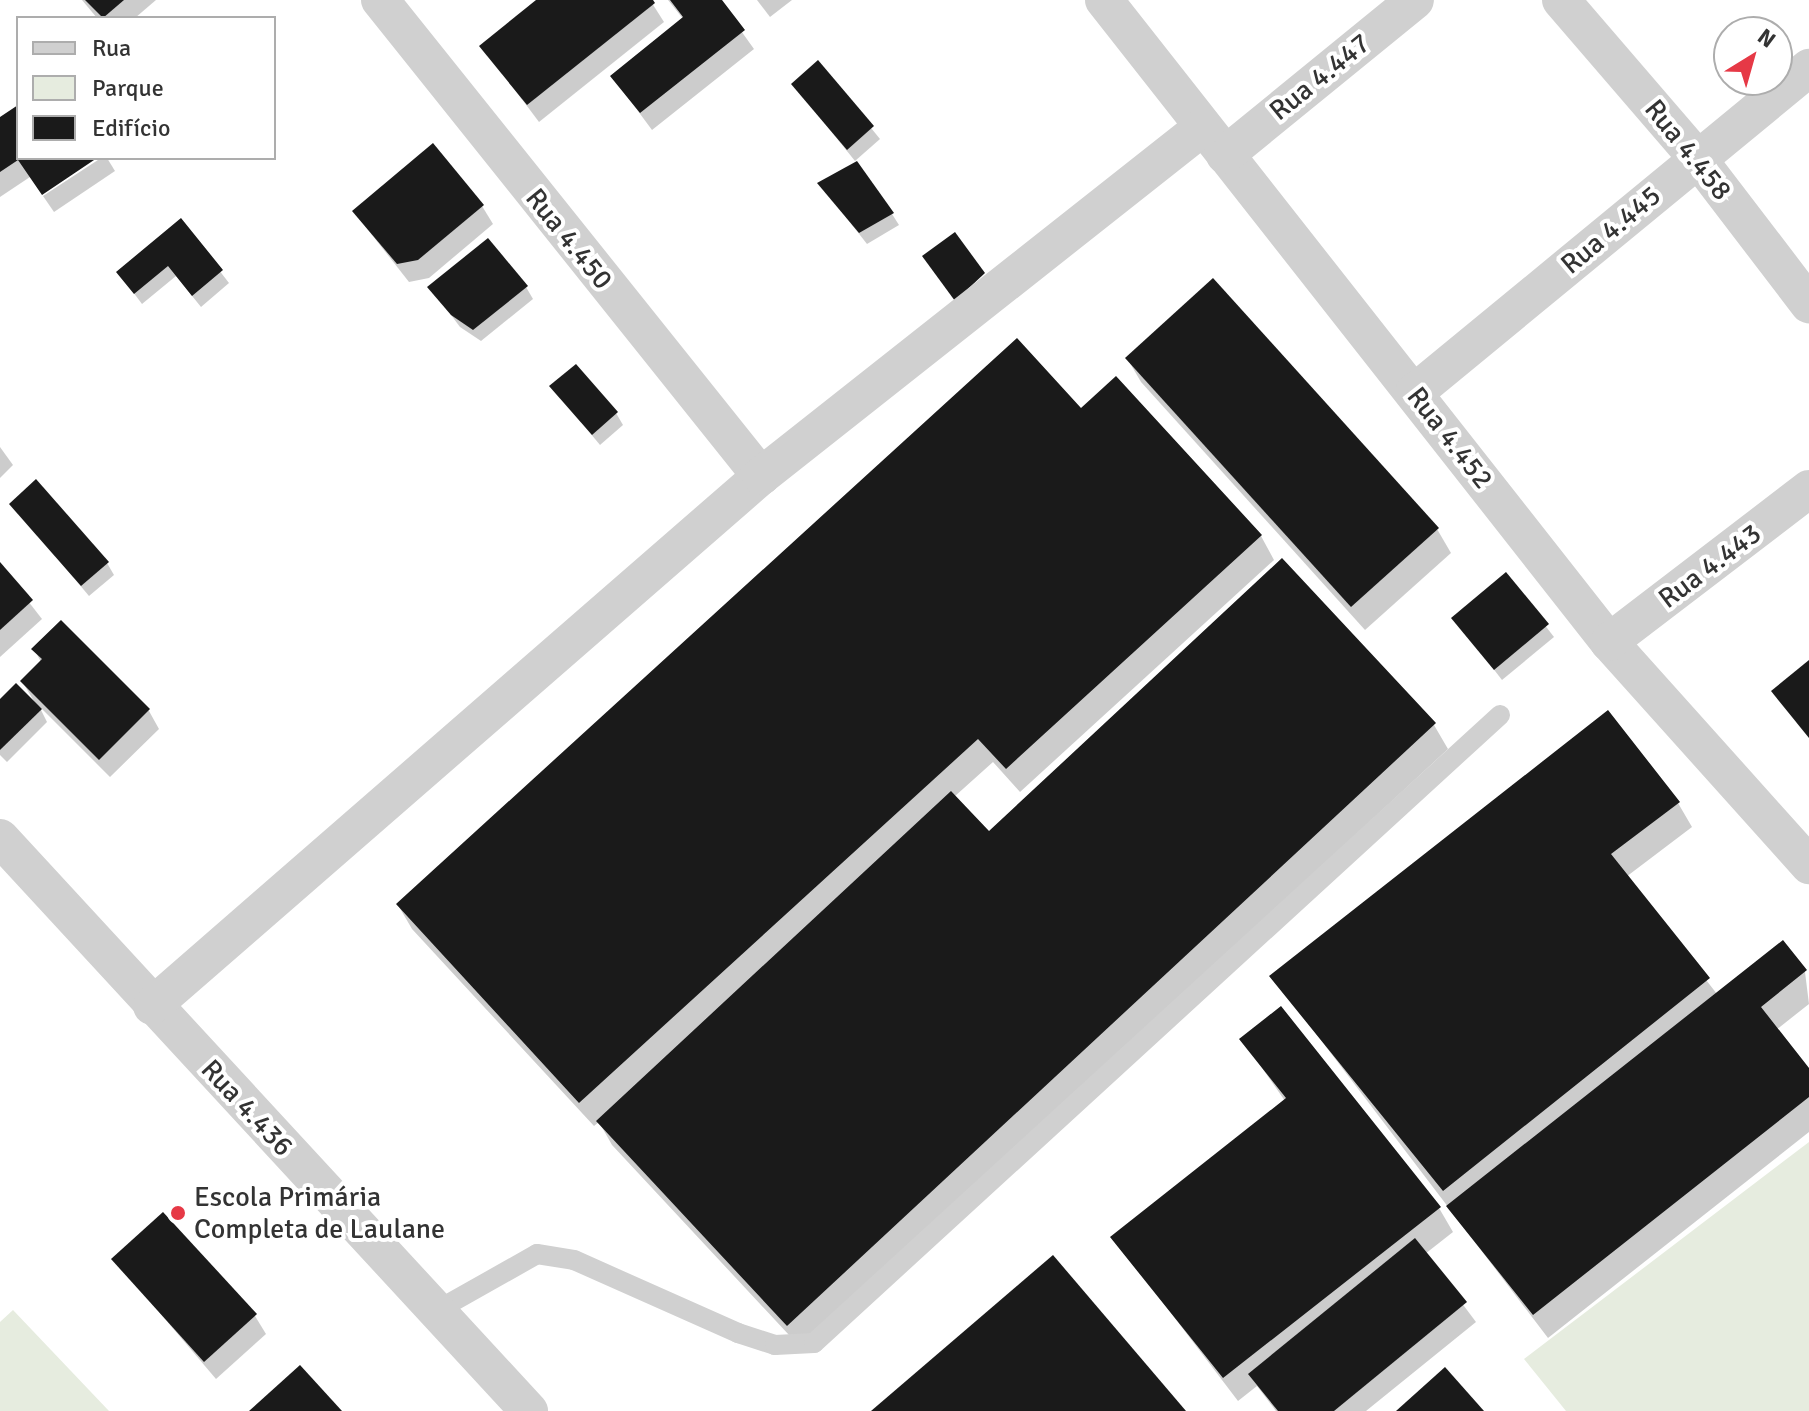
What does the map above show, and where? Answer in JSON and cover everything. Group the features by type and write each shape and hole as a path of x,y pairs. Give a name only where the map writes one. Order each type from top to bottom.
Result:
{"street":[{"name":"Rua 4.450","path":"380,0 761,476"},
{"name":"Rua 4.452","path":"1104,0 1609,642 1809,865"},
{"name":"Rua 4.447","path":"152,1006 761,476 1214,141 1415,0"},
{"name":"Rua 4.458","path":"1561,0 1698,159 1809,304"},
{"name":"Rua 4.445","path":"1414,393 1809,68"},
{"name":"Rua 4.443","path":"1609,642 1809,489"},
{"name":"Rua 4.436","path":"0,838 529,1411"}],"lane":[{"path":"436,1311 537,1254 574,1260 738,1333 775,1345 814,1343 1500,715"}],"green space":[{"path":"1809,1142 1809,1411 1566,1411 1524,1359"},
{"path":"13,1310 109,1411 0,1411 0,1322"}],"building":[{"path":"85,0 124,0 105,16 101,16"},
{"path":"536,0 653,0 655,3 527,105 479,46"},
{"path":"670,0 722,0 745,30 640,113 610,76 683,17"},
{"path":"818,60 874,126 847,150 791,84"},
{"path":"16,106 18,160 0,172 0,117"},
{"path":"433,143 484,205 418,260 397,264 352,211"},
{"path":"18,160 94,160 42,195"},
{"path":"857,161 894,213 859,233 817,183"},
{"path":"181,218 223,270 192,296 168,266 134,294 116,272"},
{"path":"955,232 985,273 955,301 922,256"},
{"path":"488,238 528,286 473,330 451,315 427,287"},
{"path":"1213,278 1439,528 1351,607 1125,358"},
{"path":"1017,338 1081,408 1116,376 1262,535 1006,769 978,739 579,1103 396,904"},
{"path":"576,364 618,412 592,435 549,386"},
{"path":"36,479 109,562 81,586 9,504"},
{"path":"1282,558 1436,723 787,1326 596,1121 951,791 989,831"},
{"path":"0,562 33,600 0,630"},
{"path":"1506,572 1549,624 1494,670 1451,618"},
{"path":"61,620 150,709 99,760 20,681 42,659 31,649"},
{"path":"1809,660 1809,738 1771,691"},
{"path":"16,683 42,709 0,750 0,699"},
{"path":"1608,710 1680,802 1611,854 1710,978 1443,1191 1269,976"},
{"path":"1783,940 1807,970 1761,1007 1809,1068 1809,1097 1533,1315 1446,1206"},
{"path":"1281,1006 1441,1207 1223,1378 1110,1237 1286,1098 1239,1039"},
{"path":"163,1212 257,1314 204,1362 111,1259"},
{"path":"1415,1238 1467,1302 1334,1411 1278,1411 1248,1374"},
{"path":"1053,1255 1186,1411 871,1411"},
{"path":"300,1365 342,1411 249,1411"},
{"path":"1445,1367 1484,1411 1396,1411"}],"place":[{"name":"Escola Primária Completa de Laulane","path":"178,1213"}]}
